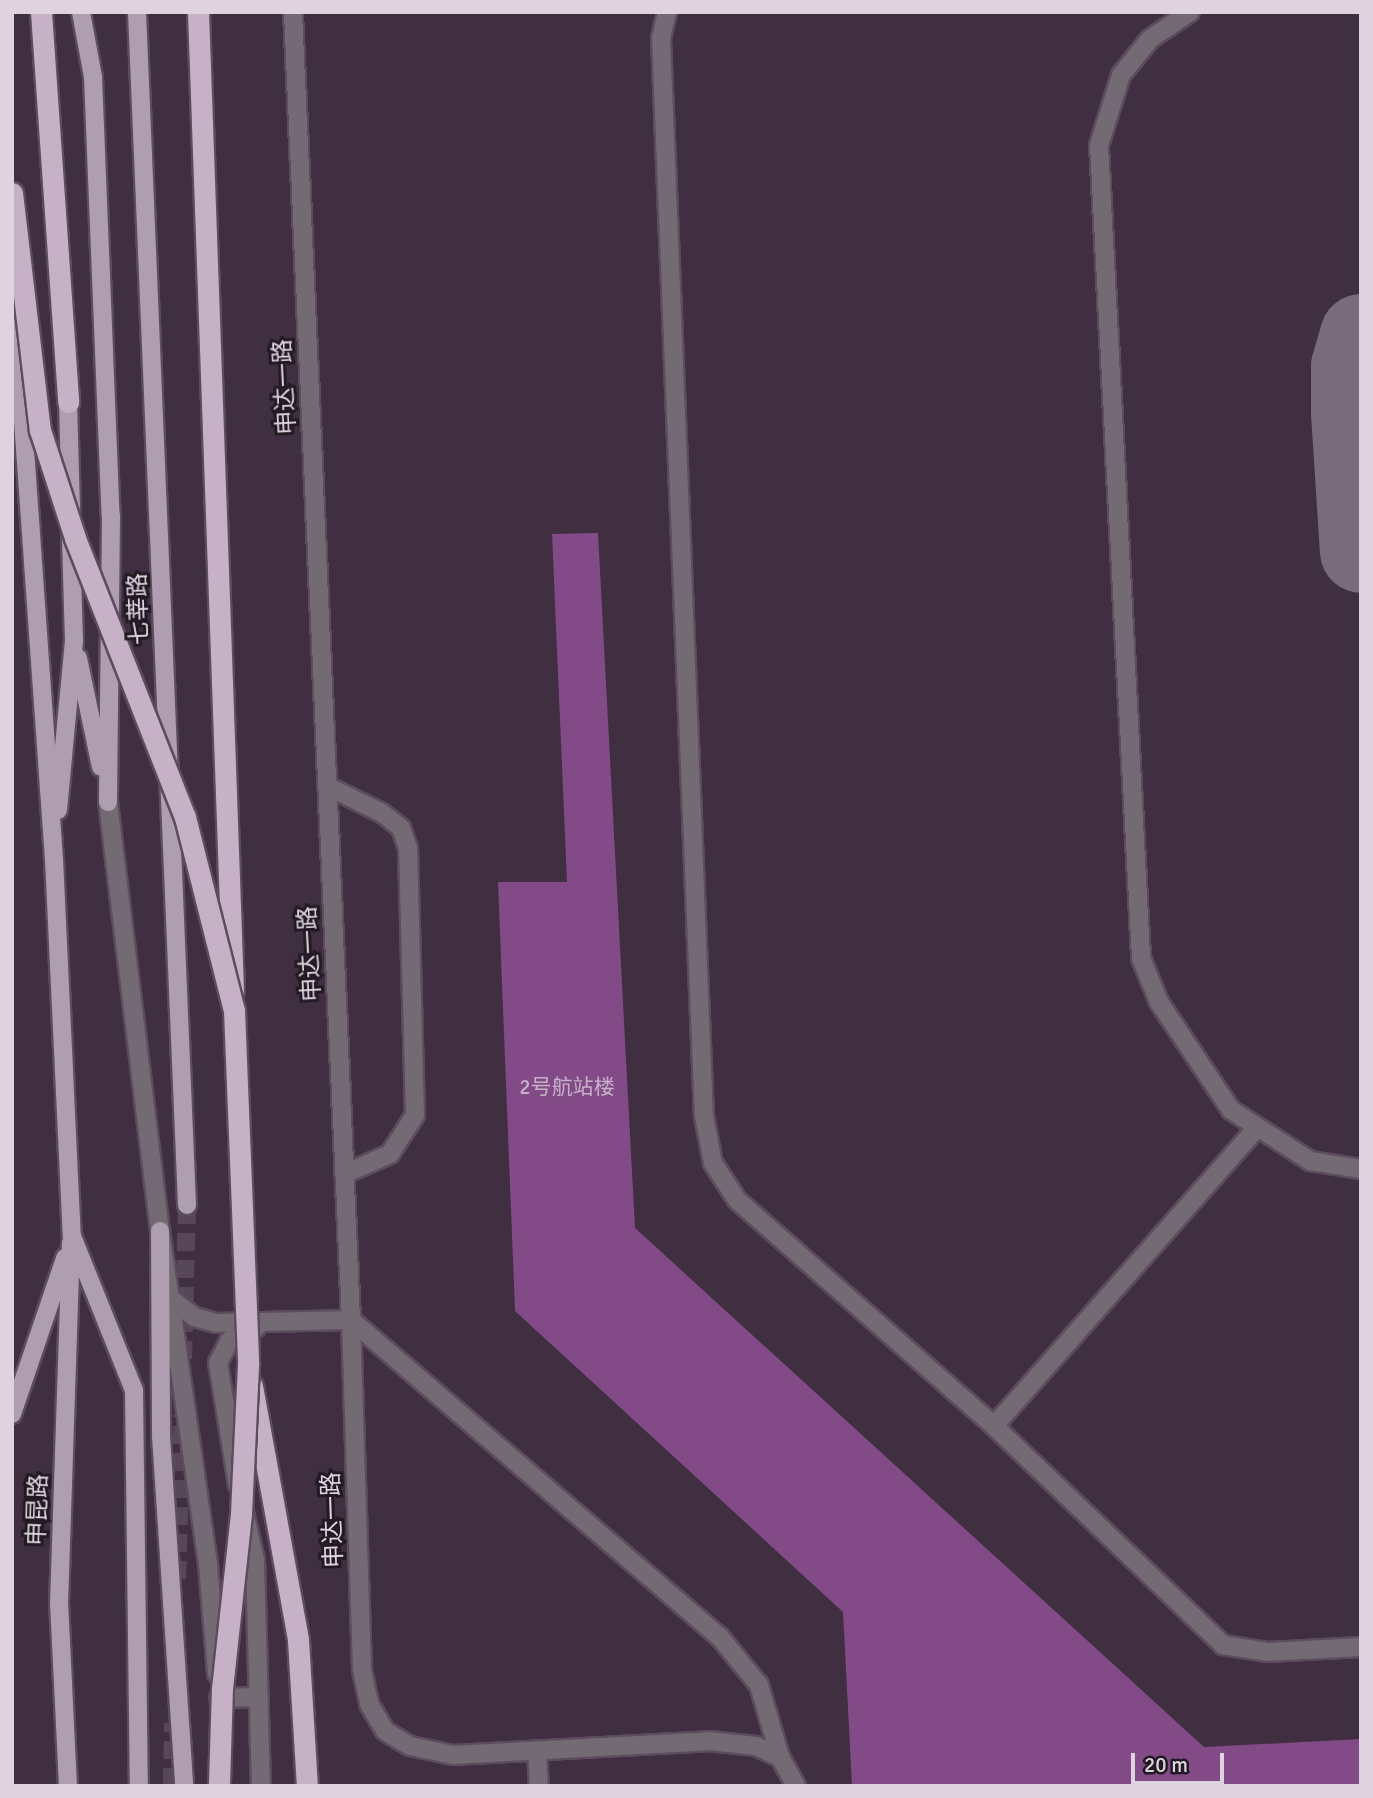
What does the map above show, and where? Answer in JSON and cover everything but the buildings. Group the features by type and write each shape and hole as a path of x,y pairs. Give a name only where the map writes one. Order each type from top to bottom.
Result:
{"highway":[{"path":"41,12 68,402"},
{"path":"198,12 248,1365 241,1514 222,1688 219,1786"},
{"path":"12,193 40,430 75,538 185,817 234,1010"},
{"path":"248,1365 298,1640 307,1786"}],"main road":[{"path":"81,12 93,77 111,516 108,802"},
{"name":"七莘路","path":"137,12 187,1205"},
{"path":"12,269 54,859 72,1236 134,1390 139,1786"},
{"path":"54,859 74,641 68,402"},
{"path":"74,641 108,802"},
{"path":"160,1231 161,1436 184,1786"},
{"path":"12,1414 72,1236"},
{"name":"申昆路","path":"68,1786 59,1604 72,1236"}],"street":[{"name":"申达一路","path":"293,12 351,1320 362,1670 369,1704 385,1731 410,1746 453,1755 709,1741 756,1746 780,1757"},
{"path":"667,12 661,38 707,1142 737,1200 994,1426 1223,1645 1268,1652 1361,1647"},
{"path":"1190,12 1150,39 1121,75 1098,145 1138,937 1159,1002 1231,1110 1256,1129 1310,1161 1361,1170"},
{"path":"327,786 382,813 401,828 408,848 415,1115 390,1154 344,1174"},
{"path":"108,802 160,1231 208,1564 228,1786"},
{"path":"994,1426 1256,1129"},
{"path":"170,1298 194,1317 216,1323 351,1320 719,1636 759,1685 780,1757 796,1786"},
{"path":"261,1786 255,1560 223,1415 218,1363 229,1341 269,1322"},
{"path":"219,1698 259,1697"},
{"path":"537,1751 539,1786"}],"taxiway":[{"path":"1361,335 1352,367 1352,413 1361,552"}],"tunnel":[{"path":"183,1359 187,1205"},
{"path":"177,1579 182,1415"},
{"path":"172,1786 173,1723"}]}
